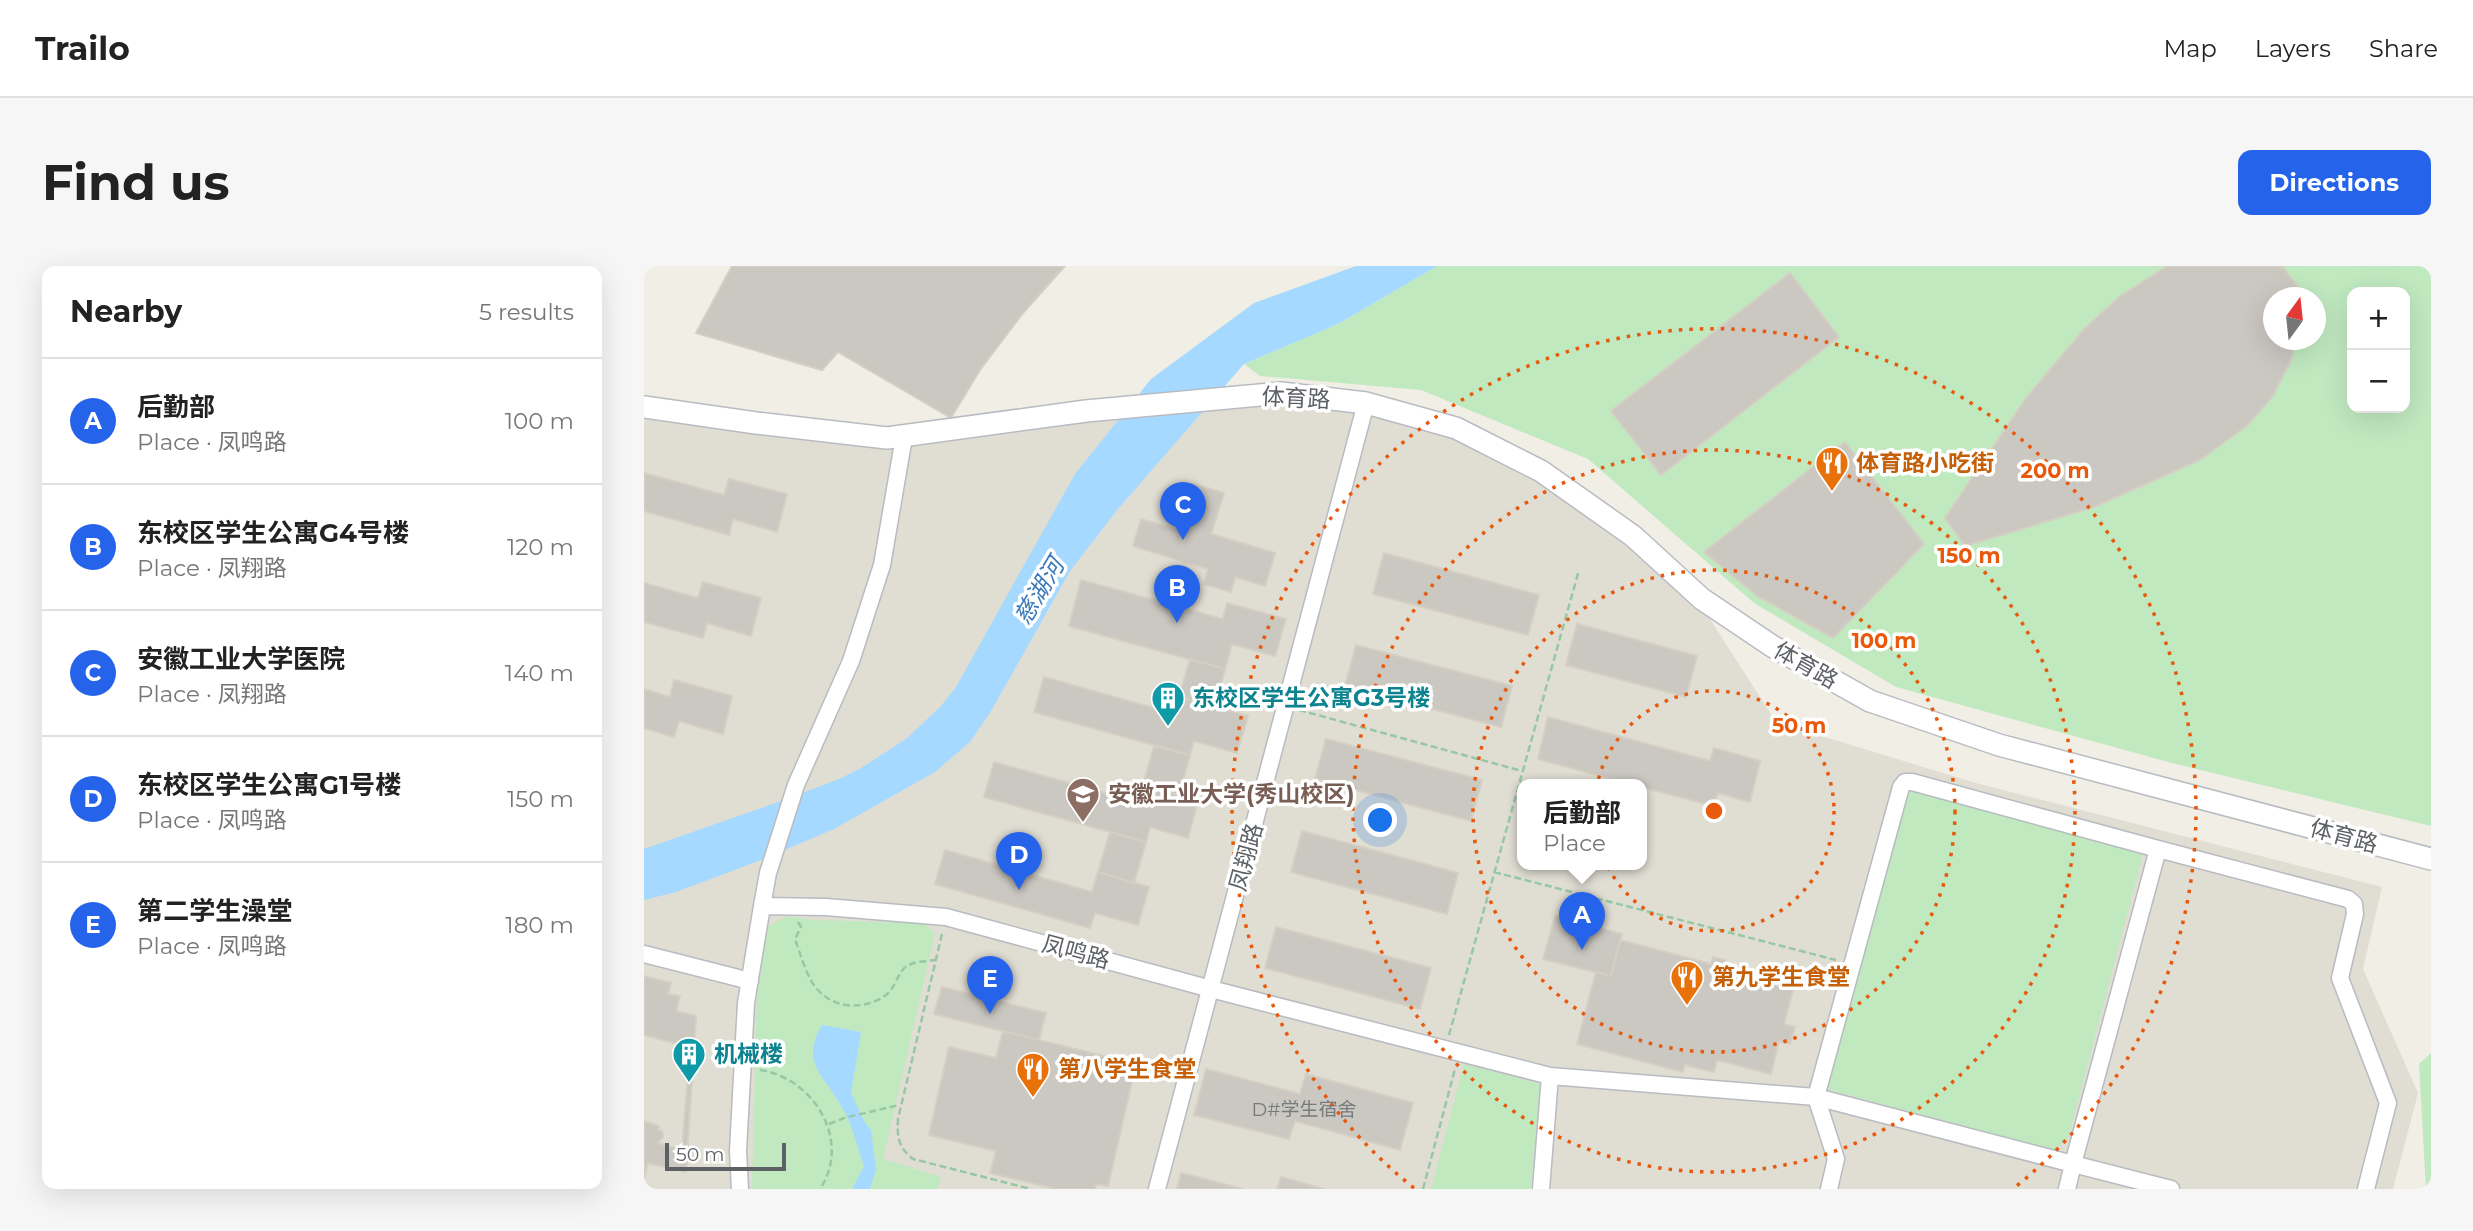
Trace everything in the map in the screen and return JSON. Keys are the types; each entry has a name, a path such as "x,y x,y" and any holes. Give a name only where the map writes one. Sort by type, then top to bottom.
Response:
{"street":[{"name":"体育路","path":"644,407 887,438 1086,411 1282,393 1366,403 1456,428 1541,471 1633,536 1702,599 1772,646 1870,702 1999,745 2431,859"},
{"name":"凤翔路","path":"1157,1189 1366,403"},
{"path":"740,1189 738,1151 746,1003 768,873 796,785 851,661 882,565 904,437"},
{"path":"1829,1189 1836,1159 1816,1097 1901,787 1905,782 1912,782 2348,900 2354,904 2355,914 2340,978 2388,1103 2366,1189"},
{"path":"2067,1189 2158,849"},
{"name":"凤鸣路","path":"762,906 946,917 1211,989 1550,1076 1816,1097 2171,1189"},
{"path":"644,954 750,981"},
{"path":"1541,1189 1550,1076"}],"path":[{"path":"1520,779 1578,570"},
{"path":"1286,706 1522,771"},
{"path":"1423,1189 1494,872 1517,789"},
{"path":"1494,872 1853,964"},
{"path":"791,906 801,927 795,939 816,989 844,1005 856,1007 883,997 891,991 900,972 908,965 936,960"},
{"path":"946,917 898,1119 901,1149 913,1159 1031,1189"},
{"path":"743,1067 767,1071 794,1085 815,1102 829,1124 832,1152 830,1165 820,1189"},
{"path":"829,1124 901,1104"}],"shaded area":[{"name":"安徽工业大学(秀山校区)","path":"1305,402 1402,417 1541,471 1690,588 1776,722 1972,782 2382,887 2363,969 2418,1093 2393,1189 644,1189 644,405 904,437"}],"green space":[{"path":"1437,266 2431,266 2431,826 2172,763 1896,687 1754,603 1588,459 1421,390 1260,376 1244,364 1340,323"},
{"path":"1912,788 2141,850 2143,854 2068,1139 2054,1150 1829,1090 1827,1083 1906,793"},
{"path":"787,916 813,920 924,923 935,933 883,1159 941,1177 937,1189 752,1189 757,985 767,927"},
{"path":"2431,1053 2431,1189 2426,1189 2419,1064"},
{"path":"1464,1064 1540,1084 1531,1189 1431,1189"}],"water":[{"name":"慈湖河","path":"1356,266 1437,266 1340,323 1244,364 1118,509 1070,571 991,711 970,742 935,772 834,829 676,892 644,900 644,849 839,779 906,739 941,706 956,687 1075,474 1151,379 1254,303"},
{"path":"822,1025 861,1032 851,1093 871,1130 876,1169 870,1189 852,1189 864,1166 848,1119 816,1067 813,1049"}],"building":[{"path":"732,266 1065,266 1023,313 980,370 951,418 838,352 822,370 696,333"},
{"path":"2167,266 2282,266 2298,287 2263,287 2263,350 2294,350 2273,396 2248,425 2200,460 2094,507 1965,546 1945,518 2026,398 2084,329 2119,297"},
{"path":"1790,273 1839,337 1661,475 1611,411"},
{"name":"体育路小吃街","path":"1845,442 1924,544 1833,638 1757,596 1704,552"},
{"path":"644,473 724,495 729,479 787,494 777,532 733,519 729,535 644,511"},
{"path":"1193,484 1224,493 1211,534 1275,553 1265,586 1235,577 1231,592 1204,584 1208,569 1133,546 1141,519 1179,530"},
{"path":"1384,553 1539,595 1528,635 1373,594"},
{"path":"1081,580 1223,619 1227,603 1286,619 1275,656 1232,644 1225,669 1069,626"},
{"path":"703,582 761,598 751,636 707,623 703,638 644,622 644,583 698,598"},
{"path":"1577,624 1697,656 1686,697 1566,665"},
{"path":"1356,645 1512,686 1501,727 1345,686"},
{"path":"1190,659 1225,669 1215,707 1179,697"},
{"name":"东校区学生公寓G3号楼","path":"1044,677 1175,714 1179,697 1248,716 1237,753 1194,741 1190,755 1034,712"},
{"path":"674,680 732,696 723,734 679,721 674,737 644,728 644,689 670,697"},
{"path":"1548,717 1710,761 1714,748 1760,761 1750,802 1718,793 1714,806 1647,788 1647,779 1612,779 1538,759"},
{"path":"1326,739 1482,780 1471,821 1315,779"},
{"path":"1154,746 1190,755 1179,795 1143,785"},
{"path":"994,762 1138,802 1143,785 1198,801 1188,838 1150,827 1146,842 984,797"},
{"path":"1302,831 1458,873 1447,914 1291,872"},
{"path":"1110,832 1146,842 1134,883 1098,872"},
{"path":"945,850 1092,892 1098,872 1149,887 1138,925 1095,913 1090,928 935,884"},
{"path":"1555,916 1622,934 1611,976 1543,959"},
{"path":"1276,927 1431,968 1420,1009 1265,968"},
{"name":"第九学生食堂","path":"1620,940 1711,964 1713,957 1725,960 1722,972 1793,990 1784,1024 1795,1027 1790,1044 1779,1041 1771,1074 1717,1060 1714,1072 1685,1065 1683,1072 1577,1044 1596,972 1611,976"},
{"name":"机械楼","path":"644,976 671,983 668,994 680,996 676,1011 696,1016 686,1172 648,1163 644,1178 644,1121 659,1126 658,1130 662,1131 663,1137 657,1143 682,1150 690,1047 644,1035"},
{"path":"942,987 1046,1013 1039,1040 934,1014"},
{"name":"第八学生食堂","path":"1003,1031 1136,1064 1108,1186 1096,1184 1095,1189 1056,1189 990,1173 996,1151 929,1135 949,1047 996,1058"},
{"path":"1206,1069 1300,1094 1306,1074 1413,1103 1400,1150 1295,1121 1289,1139 1194,1115"},
{"path":"1181,1173 1243,1189 1177,1189"},
{"path":"1281,1177 1324,1189 1277,1189"}],"place":[{"name":"体育路小吃街","path":"1832,493"},
{"name":"安徽工业大学医院","path":"1183,540"},
{"name":"东校区学生公寓G4号楼","path":"1177,623"},
{"name":"东校区学生公寓G3号楼","path":"1168,728"},
{"name":"安徽工业大学(秀山校区)","path":"1083,824"},
{"name":"东校区学生公寓G1号楼","path":"1019,890"},
{"name":"后勤部","path":"1582,950"},
{"name":"第九学生食堂","path":"1687,1007"},
{"name":"第二学生澡堂","path":"990,1014"},
{"name":"机械楼","path":"689,1084"},
{"name":"第八学生食堂","path":"1033,1099"}]}
